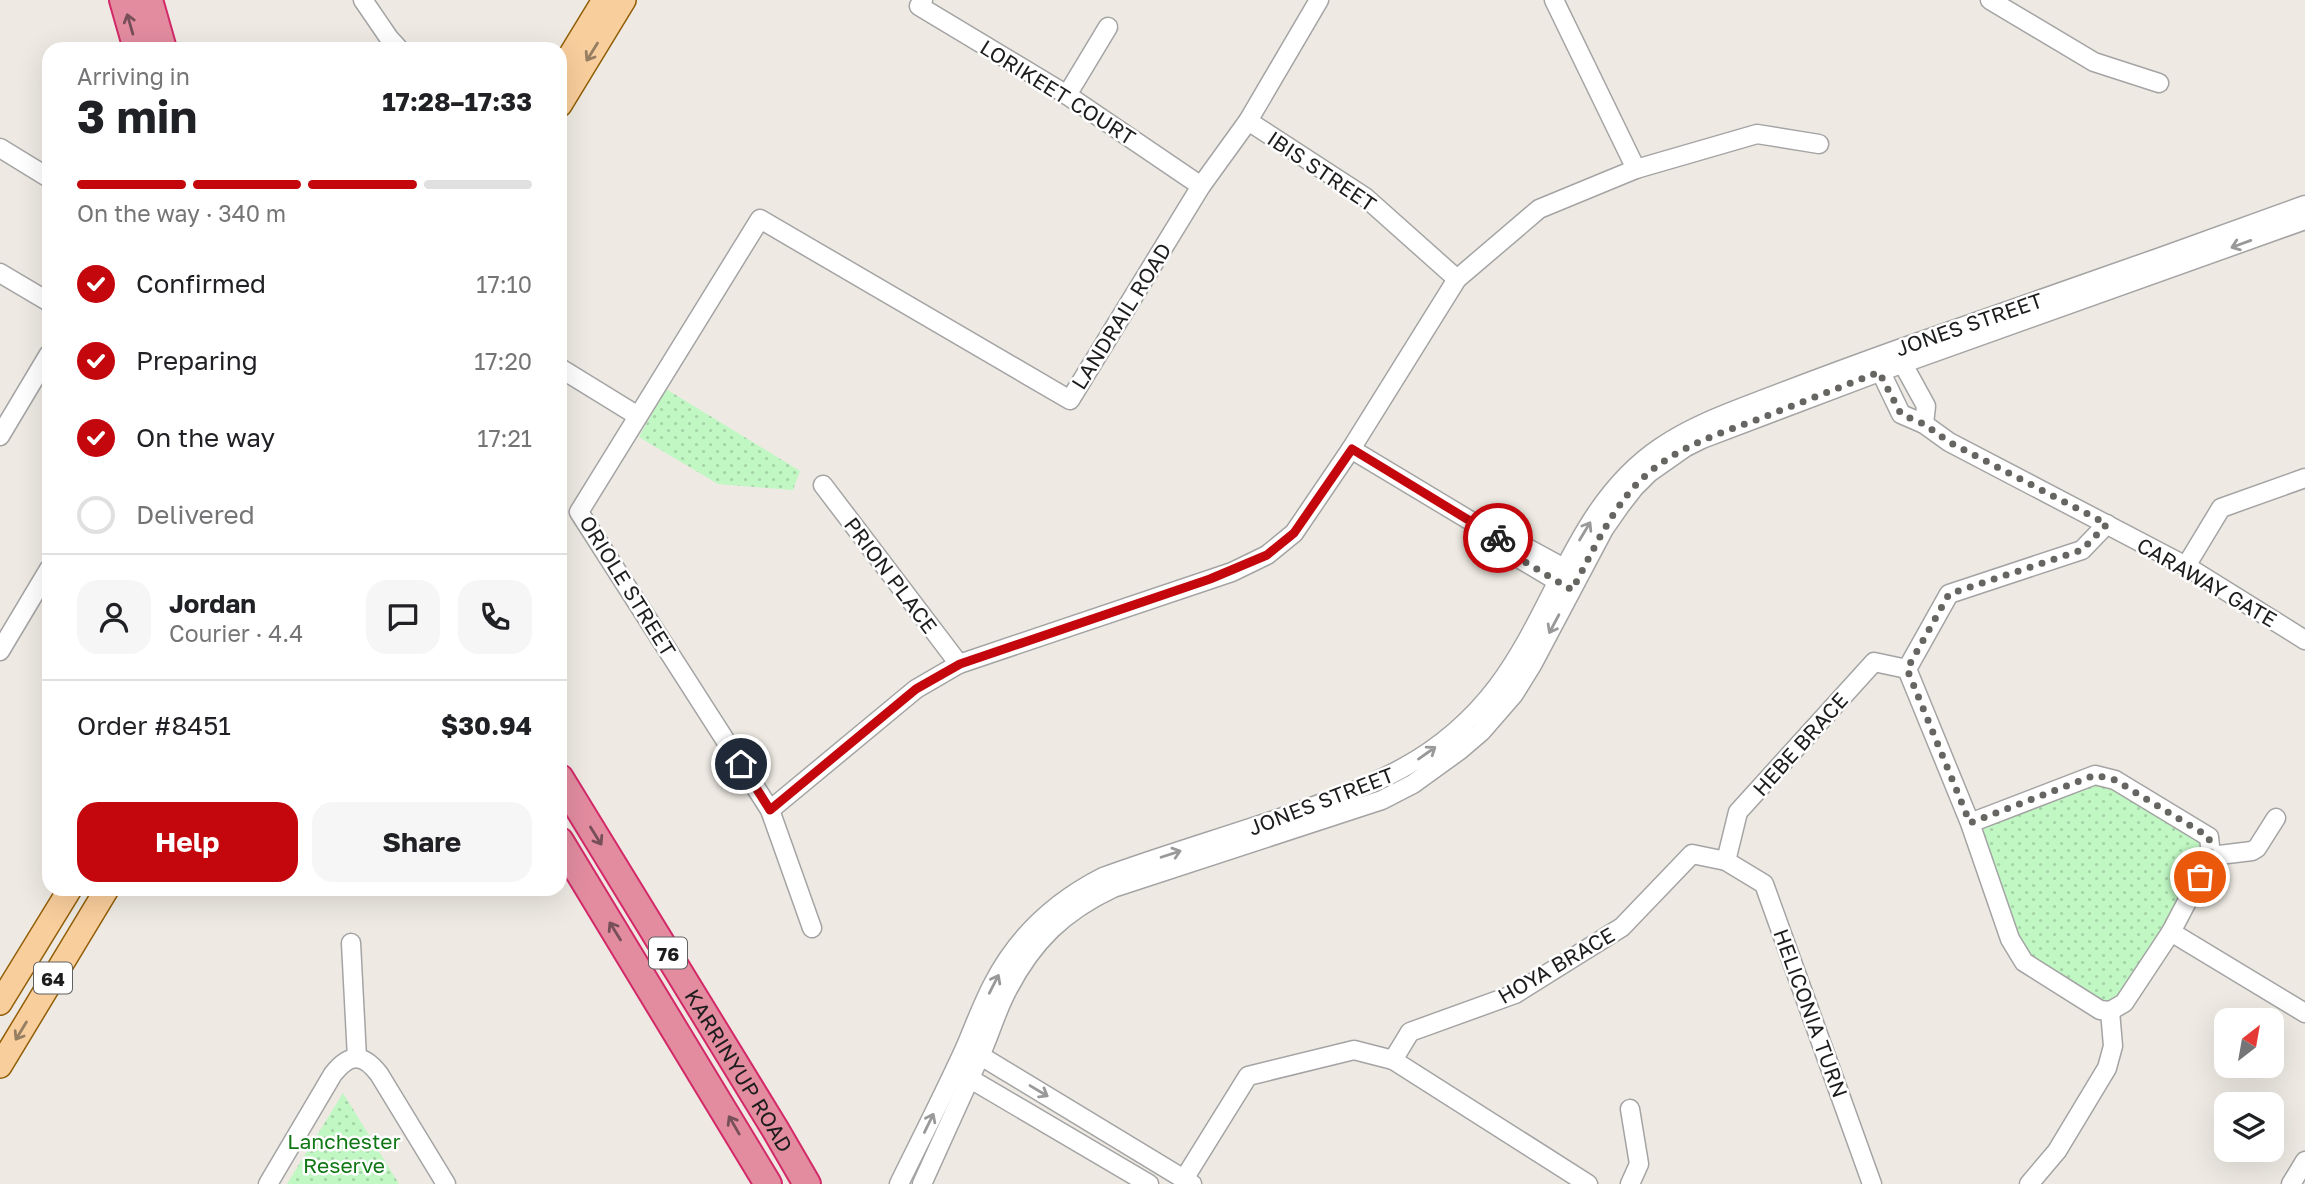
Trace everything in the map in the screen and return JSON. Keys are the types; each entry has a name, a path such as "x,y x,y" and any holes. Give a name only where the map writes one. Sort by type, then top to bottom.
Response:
{"highway":[{"path":"123,0 135,42"},
{"path":"149,0 161,42"},
{"name":"KARRINYUP ROAD","path":"567,789 807,1184"},
{"name":"KARRINYUP ROAD","path":"567,853 768,1184"},
{"path":"775,1129 811,1162 825,1184"}],"main road":[{"path":"567,61 604,0"},
{"path":"567,93 624,0"},
{"path":"65,896 89,919"},
{"name":"64","path":"0,1003 65,896"},
{"name":"64","path":"0,1066 103,896"}],"street":[{"path":"363,0 394,42"},
{"name":"LORIKEET COURT","path":"923,0 919,6 1067,95 1201,186"},
{"name":"LANDRAIL ROAD","path":"760,219 1070,400 1201,186 1248,121 1319,0"},
{"path":"1553,0 1636,169"},
{"path":"1990,0 2094,62 2159,83"},
{"path":"1067,95 1108,27"},
{"name":"IBIS STREET","path":"1248,121 1365,197 1457,279"},
{"path":"770,810 916,689 960,664 1232,572 1267,555 1294,533 1352,449 1457,279 1539,209 1636,169 1757,134 1819,144"},
{"path":"0,148 42,174"},
{"name":"JONES STREET","path":"1900,358 2305,205"},
{"name":"ORIOLE STREET","path":"760,219 579,512 770,810 812,928"},
{"name":"JONES STREET","path":"899,1184 973,1051 993,984 1024,937 1044,916 1079,889 1129,868 1362,789 1410,765 1434,749 1494,691 1534,626 1568,579 1602,504 1629,473 1658,449 1684,432 1714,418 1900,358 2305,220"},
{"path":"0,273 42,298"},
{"path":"1900,358 1926,406 1924,424"},
{"path":"0,436 8,405 42,363"},
{"name":"CARAWAY GATE","path":"1877,365 1901,414 1924,424 1949,442 2186,566 2305,640"},
{"path":"567,372 638,416"},
{"path":"1352,449 1508,544 1520,559 1568,579"},
{"path":"2186,566 2221,508 2305,478"},
{"name":"PRION PLACE","path":"823,485 960,664"},
{"path":"1970,823 2095,775 2115,780 2209,837 2211,856 2171,932 2124,1003 2110,1010 2100,1010 2024,962 2010,939 1970,823 1907,669 1949,594 2082,550 2107,524"},
{"path":"0,651 42,581"},
{"name":"HEBE BRACE","path":"1726,861 1738,812 1874,662 1907,669"},
{"path":"2211,856 2252,851 2257,848 2276,818"},
{"name":"HOYA BRACE","path":"1393,1060 1410,1032 1514,994 1622,928 1692,854 1726,861"},
{"name":"HELICONIA TURN","path":"1726,861 1765,884 1872,1184"},
{"path":"2171,932 2305,1013"},
{"path":"351,943 357,1058"},
{"path":"2029,1184 2057,1151 2108,1068 2113,1046 2110,1010"},
{"path":"973,1051 1188,1182 1248,1076 1354,1050 1393,1060 1588,1184"},
{"path":"268,1184 333,1074 343,1061 357,1058 370,1063 379,1074 446,1184"},
{"path":"962,1074 1149,1184"},
{"name":"JONES STREET","path":"922,1184 962,1074"},
{"path":"1630,1109 1639,1164 1630,1184"},
{"path":"2291,1184 2305,1161"}],"green space":[{"path":"666,389 800,471 793,490 718,484 639,437"},
{"path":"2095,775 2209,837 2211,856 2110,1011 2024,962 1970,823"},
{"name":"Lanchester Reserve","path":"343,1093 399,1184 287,1184"}],"way so far":[{"path":"1498,538 1508,544 1520,559 1572,590 1620,506 1649,473 1668,459 1702,439 1879,372 1901,414 2107,524 2082,550 1949,594 1907,669 1970,823 2095,775 2115,780 2209,837 2211,856 2200,877"}],"route":[{"path":"741,764 770,810 916,689 960,664 1232,572 1267,555 1294,533 1352,449 1498,538"}]}
